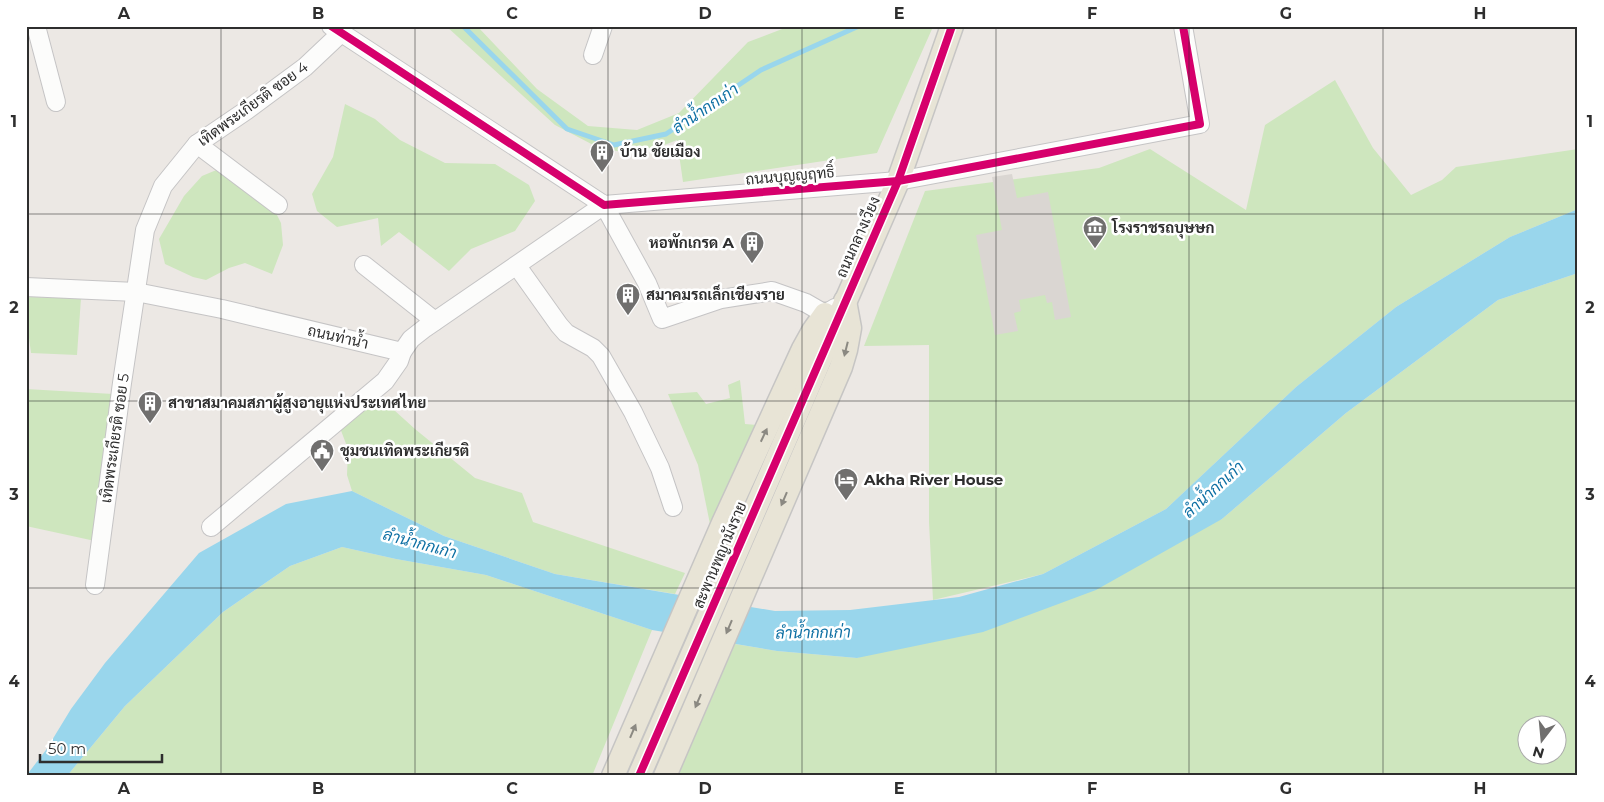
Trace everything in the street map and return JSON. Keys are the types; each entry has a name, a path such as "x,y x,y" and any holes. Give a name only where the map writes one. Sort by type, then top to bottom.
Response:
{"main road":[{"name":"ถนนกลางเวียง","path":"826,346 898,181 952,30"},
{"path":"665,776 841,367 850,328 845,302"},
{"path":"613,776 695,588 804,350 813,331 825,314"},
{"name":"สะพานพญามังราย","path":"639,776 826,346"}],"street":[{"path":"36,26 56,102"},
{"path":"593,55 603,26"},
{"name":"ถนนบุญญฤทธิ์","path":"604,205 898,181 1200,124 1183,26"},
{"path":"336,30 604,205 647,283 662,319 721,299 772,291 806,303 825,314 845,302"},
{"name":"เทิดพระเกียรติ ซอย 4","path":"136,292 145,230 163,186 197,144 305,67 336,30"},
{"path":"197,144 278,205"},
{"path":"212,527 385,380 399,361 402,352 425,328 604,205"},
{"path":"364,265 435,321"},
{"path":"517,266 558,325 566,333 593,348 602,356 633,412 660,468 673,507"},
{"name":"ถนนท่าน้ำ","path":"26,287 136,292 222,309 402,352"},
{"name":"เทิดพระเกียรติ ซอย 5","path":"95,585 120,393 136,292"}],"green space":[{"path":"446,26 477,26 537,89 588,126 637,130 679,113 748,42 790,26 969,26 932,29 877,153 683,182 677,140 662,146 623,152 599,148 555,125"},
{"path":"1335,80 1373,148 1411,195 1442,180 1456,167 1578,149 1578,209 1510,237 1396,307 1296,387 1166,509 1043,574 933,600 929,522 929,345 864,346 925,191 1099,168 1150,149 1246,210 1265,125"},
{"path":"345,104 375,119 400,140 445,163 495,164 529,185 535,201 515,231 471,249 449,271 399,232 381,246 378,218 337,227 317,211 312,194 333,157"},
{"path":"226,166 266,193 281,223 283,245 272,274 245,263 229,268 206,280 193,277 165,264 159,239 184,196 202,176"},
{"path":"1578,273 1578,776 676,776 735,644 777,651 857,658 1222,519 1346,413 1498,300"},
{"path":"26,297 81,298 77,355 31,353 26,315"},
{"path":"740,380 745,424 757,425 717,519 710,524 698,465 668,394 697,392 706,404 730,398 728,385"},
{"path":"26,389 113,394 95,541 26,526"},
{"path":"373,391 415,429 475,478 522,493 533,522 685,573 675,594 555,574 444,536 352,491 347,475 348,449 337,420"},
{"path":"342,547 486,575 652,630 592,776 67,776 125,706 223,612 290,566"}],"shaded area":[{"path":"1012,174 1017,198 1048,192 1071,317 1055,320 1052,302 1047,303 1045,295 1019,300 1021,311 1014,313 1018,331 995,335 976,235 1002,230 992,177"}],"water":[{"path":"1578,209 1578,273 1498,300 1346,413 1222,519 1096,590 983,632 857,658 777,651 652,630 486,575 342,547 290,566 223,612 125,706 67,776 26,776 46,750 71,709 105,663 199,553 286,504 352,491 444,536 555,574 775,611 850,610 959,597 1043,574 1166,509 1296,387 1396,307 1510,237"}],"waterway":[{"name":"ลำน้ำกกเก่า","path":"463,26 567,129 614,145 666,134 761,70 859,26"}],"cycle path":[{"path":"331,26 604,205 898,181 1200,124 1183,26"},
{"path":"639,776 898,181 952,26"}],"place":[{"name":"บ้าน ชัยเมือง","path":"602,173"},
{"name":"โรงราชรถบุษษก","path":"1095,249"},
{"name":"หอพักเกรด A","path":"752,264"},
{"name":"สมาคมรถเล็กเชียงราย","path":"628,316"},
{"name":"สาขาสมาคมสภาผู้สูงอายุแห่งประเทศไทย","path":"150,424"},
{"name":"ชุมชนเทิดพระเกียรติ","path":"322,472"},
{"name":"Akha River House","path":"846,501"}]}
